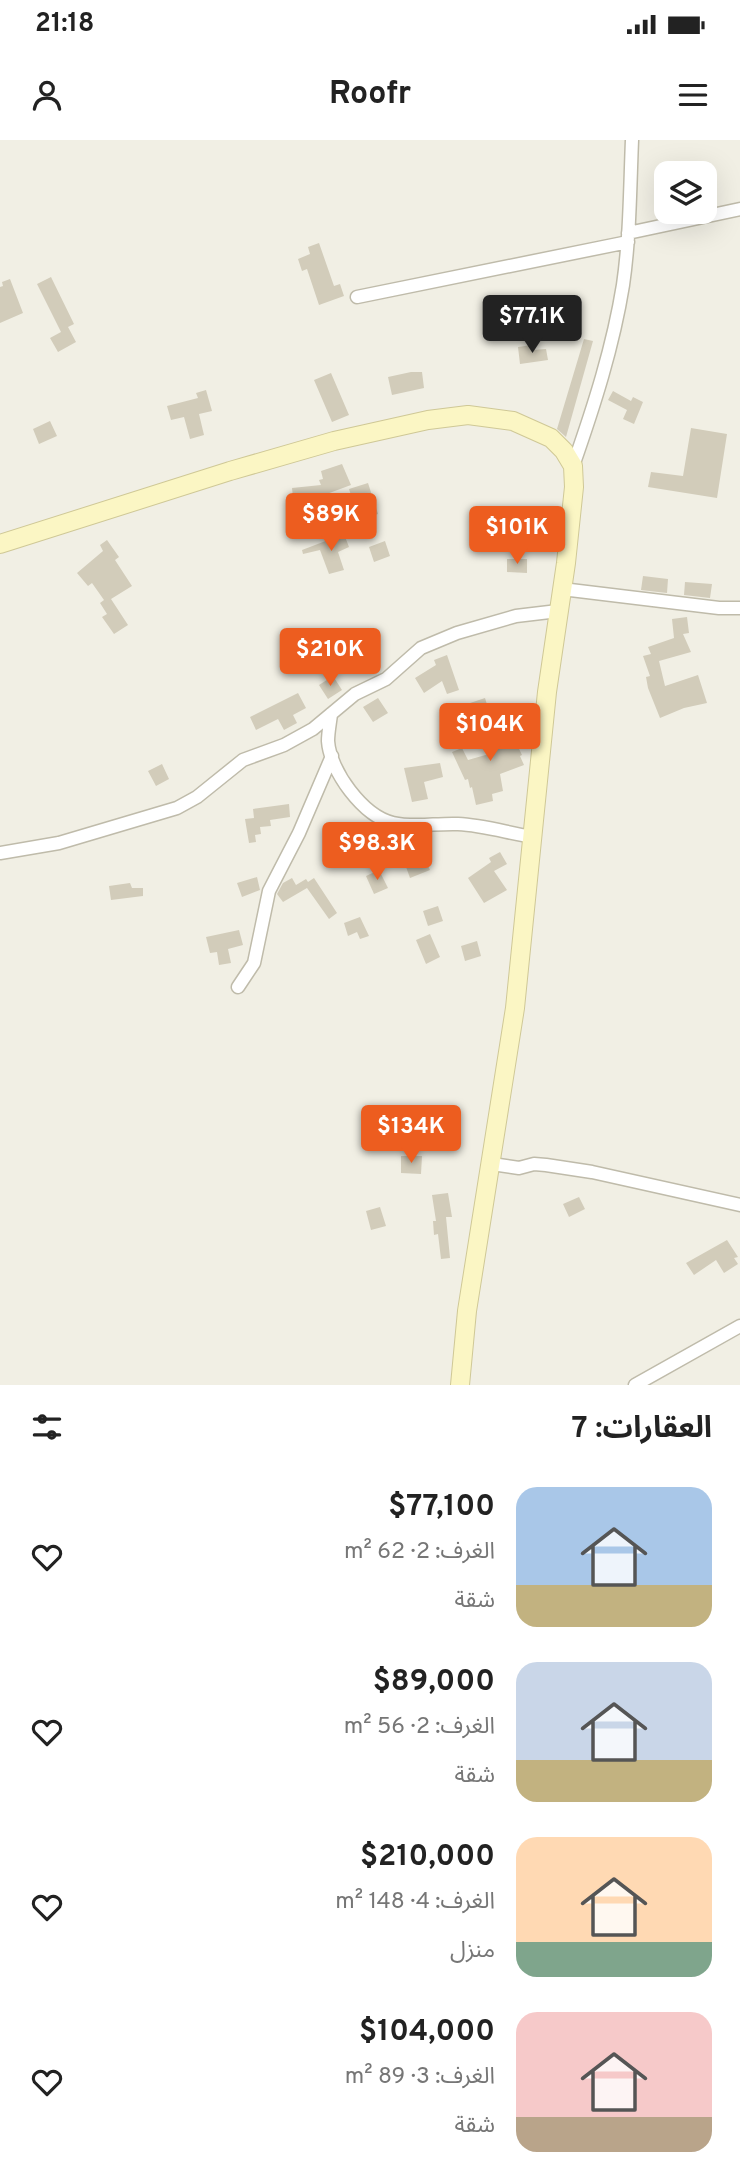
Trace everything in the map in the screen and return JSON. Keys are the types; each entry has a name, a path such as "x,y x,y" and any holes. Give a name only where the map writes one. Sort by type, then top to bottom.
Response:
{"street":[{"path":"460,1385 467,1311 516,1008 558,611 574,487 573,466 601,387 622,285 628,238 632,140"},
{"path":"357,297 628,238 740,209"},
{"path":"0,544 334,441 428,420 468,415 513,421 551,438 564,450 573,466"},
{"path":"562,589 719,608 740,608"},
{"path":"0,853 59,843 177,808 197,797 243,760 284,746 313,729 355,694 386,679 421,648 457,633 516,616 558,611"},
{"path":"331,714 328,742 342,779 354,796 385,820 418,825 459,824 533,837"},
{"path":"238,987 254,963 270,891 299,833 332,756"},
{"path":"492,1164 519,1168 534,1164 568,1168 740,1205"},
{"path":"635,1385 740,1326"}],"building":[{"path":"319,243 334,286 340,284 344,296 319,305 307,269 302,271 298,259 310,254 308,247"},
{"path":"51,277 74,324 68,327 76,342 58,352 50,338 61,332 37,284"},
{"path":"10,279 23,313 0,323 0,287 3,286 2,282"},
{"path":"584,339 593,341 566,437 557,429"},
{"path":"532,345 533,350 546,349 548,360 520,364 518,347"},
{"path":"422,372 424,388 392,395 388,377"},
{"path":"331,373 349,415 332,422 314,380"},
{"path":"206,390 212,411 199,414 204,435 190,439 184,417 171,420 167,406 198,398 196,393"},
{"path":"613,391 631,401 633,397 643,402 634,424 623,419 627,410 608,400"},
{"path":"50,421 57,436 39,444 33,429"},
{"path":"691,428 727,434 717,498 648,487 651,472 683,476"},
{"path":"342,464 351,485 324,495 293,497 292,488 321,485 321,471"},
{"path":"368,483 378,514 359,520 349,489"},
{"path":"510,518 530,523 526,544 506,540"},
{"path":"344,534 349,547 338,552 344,570 329,574 320,550 303,554 302,550"},
{"path":"107,540 119,557 115,560 132,586 111,599 128,625 114,634 102,617 107,614 100,603 104,600 92,583 88,586 77,573 103,551 100,545"},
{"path":"385,541 390,556 374,562 369,547"},
{"path":"507,559 527,559 527,573 507,572"},
{"path":"643,576 668,579 667,593 641,590"},
{"path":"685,582 712,584 710,598 684,595"},
{"path":"687,617 689,633 683,634 691,652 659,661 665,686 698,675 707,703 684,708 660,718 648,688 646,677 650,676 643,656 651,654 648,647 674,638 672,619"},
{"path":"447,655 459,690 447,694 442,681 424,693 415,678 436,665 434,660"},
{"path":"333,676 342,690 328,699 319,685"},
{"path":"298,693 306,708 293,715 297,723 284,730 278,719 256,730 250,717"},
{"path":"378,698 388,713 373,722 363,707"},
{"path":"485,698 489,711 460,721 455,708"},
{"path":"506,722 524,765 500,774 503,791 492,794 493,801 476,805 472,787 470,788 468,779 465,780 452,752 462,748 468,760 489,754 480,735"},
{"path":"440,763 443,777 424,782 428,799 412,802 404,768"},
{"path":"162,764 169,779 156,786 148,771"},
{"path":"289,804 290,817 270,820 271,826 260,827 261,834 255,835 256,842 249,843 245,819 254,818 253,809"},
{"path":"415,836 430,870 410,878 405,864 412,862 403,842"},
{"path":"352,845 356,854 351,856 353,860 339,866 334,852"},
{"path":"500,852 507,864 494,871 507,890 484,903 468,878 491,862 489,858"},
{"path":"379,870 388,888 374,894 366,876"},
{"path":"257,877 260,890 242,897 237,883"},
{"path":"292,878 296,885 314,878 337,913 329,919 307,888 283,902 277,894 283,883"},
{"path":"130,883 132,888 143,888 143,896 111,900 109,886"},
{"path":"438,906 443,921 428,926 423,911"},
{"path":"360,917 369,936 360,939 357,932 348,936 344,923"},
{"path":"239,930 243,945 228,949 231,963 219,965 217,952 210,953 206,937"},
{"path":"430,934 440,957 426,964 416,940"},
{"path":"477,941 481,956 465,961 461,946"},
{"path":"401,1156 422,1156 421,1174 401,1173"},
{"path":"448,1193 452,1217 446,1217 450,1258 441,1259 438,1234 434,1235 433,1221 436,1221 432,1195"},
{"path":"579,1197 585,1209 569,1217 563,1204"},
{"path":"380,1207 386,1226 371,1230 366,1211"},
{"path":"727,1240 738,1257 734,1258 738,1264 724,1273 716,1260 694,1275 686,1263"}]}
